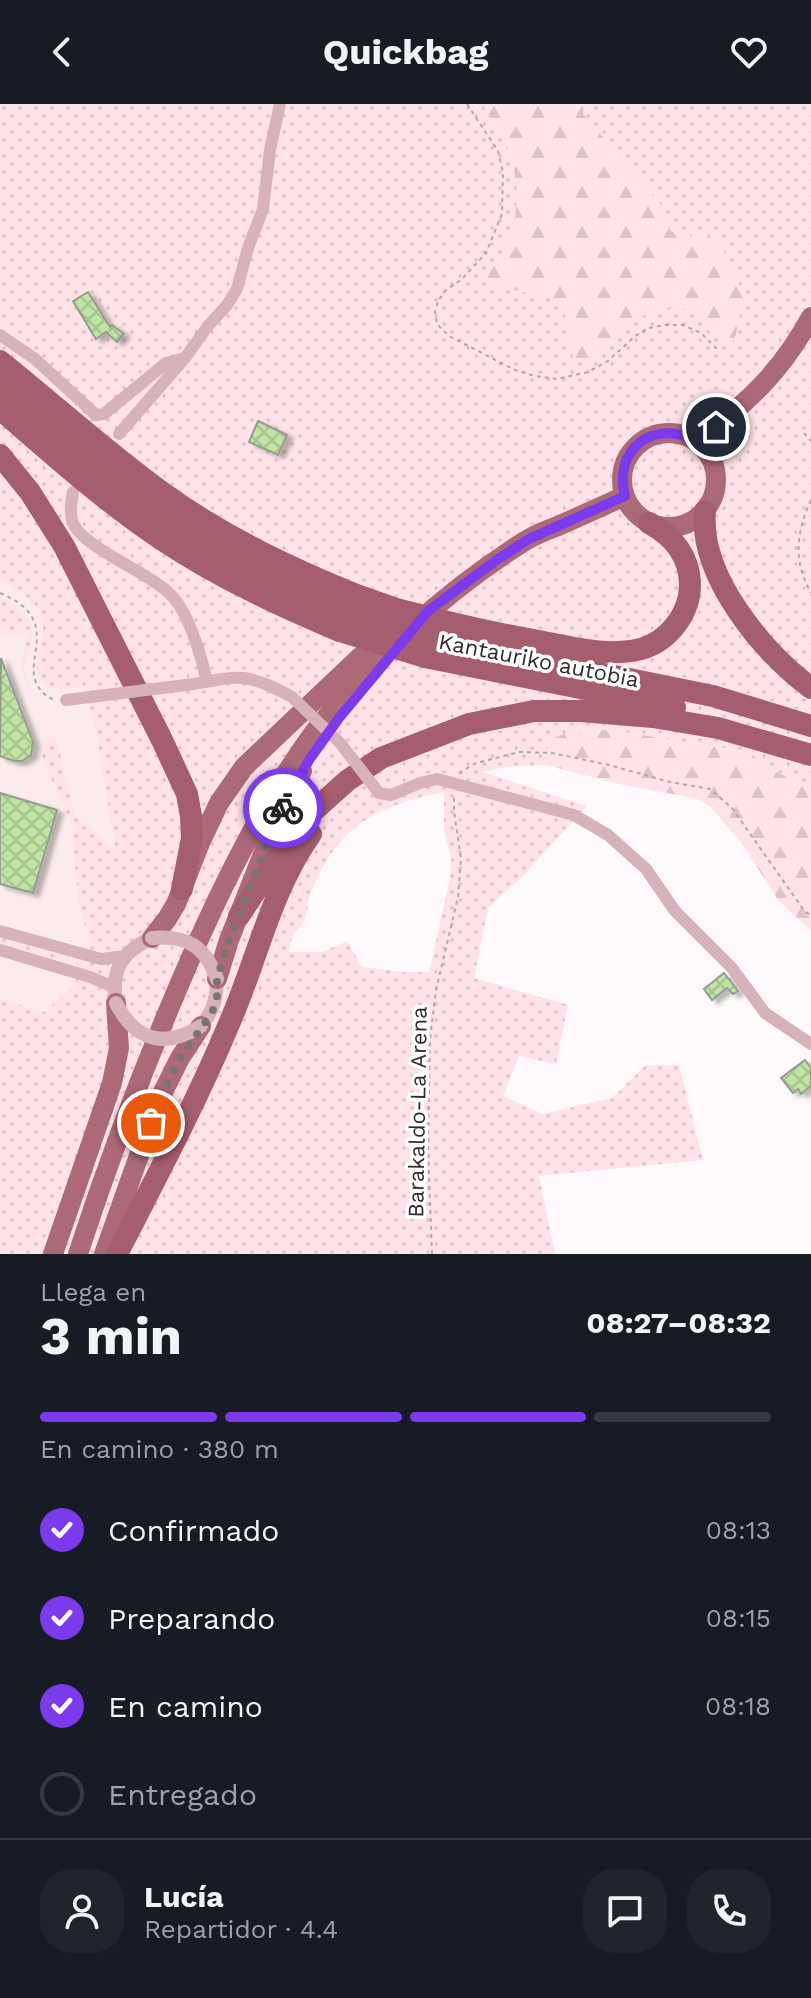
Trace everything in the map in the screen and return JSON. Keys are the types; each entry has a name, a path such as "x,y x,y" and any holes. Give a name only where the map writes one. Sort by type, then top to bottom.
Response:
{"highway":[{"path":"696,441 757,392 778,368 811,317"},
{"path":"0,361 164,494 268,556 350,614"},
{"name":"Kantauriko autobia","path":"0,383 94,464 175,525 253,571 350,614"},
{"name":"Kantauriko autobia","path":"0,409 81,479 160,539 245,589 686,690 811,726"},
{"path":"152,938 167,919 182,889 219,803 244,767 359,658 388,635 433,632 532,640 609,652 642,649 675,627 688,601 687,563 678,546 663,531 649,523 634,512 625,496 623,469 631,452 644,440 661,433 679,434 696,441 709,454 716,470 714,496 705,511 691,522 663,527 649,523"},
{"path":"0,455 30,492 64,546 187,794 192,838 182,889"},
{"path":"217,979 229,940 275,824 309,760 339,718 433,632 498,559 529,539 625,496"},
{"path":"705,511 706,546 727,595 780,661 811,688"},
{"path":"78,1254 110,1159 176,992 239,852 317,728 377,661 433,632"},
{"name":"Kantauriko autobia","path":"433,632 811,747"},
{"path":"239,916 310,814 348,780 381,758 469,724 534,711 653,717 718,728 811,755"},
{"path":"117,1254 230,1023 269,913 288,870 340,798 383,764 424,740"},
{"path":"53,1254 112,1083 119,1048 115,995"},
{"path":"104,1254 158,1102 180,1058 201,1026"}],"street":[{"path":"119,434 185,358 237,289 263,209 270,150 280,104"},
{"path":"0,335 35,359 96,415 104,414 166,363 185,358"},
{"path":"73,492 70,506 73,525 87,540 159,584 180,605 203,661 207,682"},
{"path":"66,700 243,678 267,684 292,697 340,743 379,793 391,795 437,779 574,815 608,835 646,869 675,911 732,968 765,1013 811,1044"},
{"path":"0,931 101,959 125,956"},
{"path":"152,938 186,940 211,963 217,979 217,997 212,1013 201,1026 186,1036 170,1040 152,1038 137,1031 124,1019 115,995 117,971 125,956 137,945 152,938"},
{"path":"0,950 90,977 115,995"}],"path":[{"path":"467,104 498,151 503,172 502,214 486,253 438,301 435,312 437,324 443,330 515,370 557,379 588,372 608,361 635,336 649,328 664,325 683,325 701,333 717,349"},
{"path":"804,433 811,441"},
{"path":"811,500 798,538 800,566 811,593"},
{"path":"0,593 20,602 30,616 35,635 29,662"},
{"path":"30,677 40,692 57,701 66,700"},
{"path":"454,784 462,771 476,763 519,752 552,753 710,789 732,808 811,916"},
{"name":"Barakaldo-La Arena","path":"432,1254 428,1145 430,1039 436,990 458,897 461,859 454,811 454,784"}],"shaded area":[{"path":"0,471 182,826 0,1254"}],"green space":[{"path":"0,104 811,104 811,793 766,767 753,755 694,744 548,741 546,765 505,767 483,772 587,806 522,877 488,908 474,978 568,1005 556,1064 519,1056 503,1096 542,1114 612,1098 646,1065 679,1065 703,1160 539,1176 555,1254 0,1254 0,999 45,1012 75,983 81,968 77,966 78,961 84,962 91,944 79,907 71,822 37,748 55,735 76,817 116,851 95,725 83,685 53,689 42,682 37,666 43,632 39,611 27,597 0,579","holes":["444,792 444,829 451,858 450,879 429,972 362,967 347,941 323,952 289,952 293,936 305,919 310,895 321,871 333,851 361,823 397,805"]},
{"path":"482,104 584,104 583,114 661,205 670,230 687,242 697,228 721,245 744,295 736,335 731,344 705,319 685,309 666,308 646,314 575,365 563,301 502,287 484,278 504,252 515,221 517,193 513,158"},
{"path":"0,598 21,610 29,622 32,638 25,673 31,688 42,700 27,685 22,671 28,635 0,633"},
{"path":"611,730 753,755 766,767 811,793 811,931 778,900 745,848 710,806 695,798 623,785 546,765 548,741 570,731"},
{"path":"0,937 70,958 69,964 0,943"}],"building":[{"path":"88,292 110,327 112,325 124,334 117,342 106,332 96,339 73,301"},
{"path":"258,421 287,435 278,455 249,442"},
{"path":"1,658 33,742 31,755 22,761 0,756"},
{"path":"0,793 57,810 33,893 0,884"},
{"path":"724,973 738,991 733,994 727,988 712,1000 704,989"},
{"path":"805,1060 811,1068 811,1086 801,1094 798,1089 793,1093 781,1078"}],"way so far":[{"path":"151,1123 180,1058 212,1013 217,997 217,979 229,940 283,808"}],"route":[{"path":"283,808 309,760 339,718 428,611 529,539 625,496 622,478 626,460 644,440 670,432 696,441 716,427"}]}
